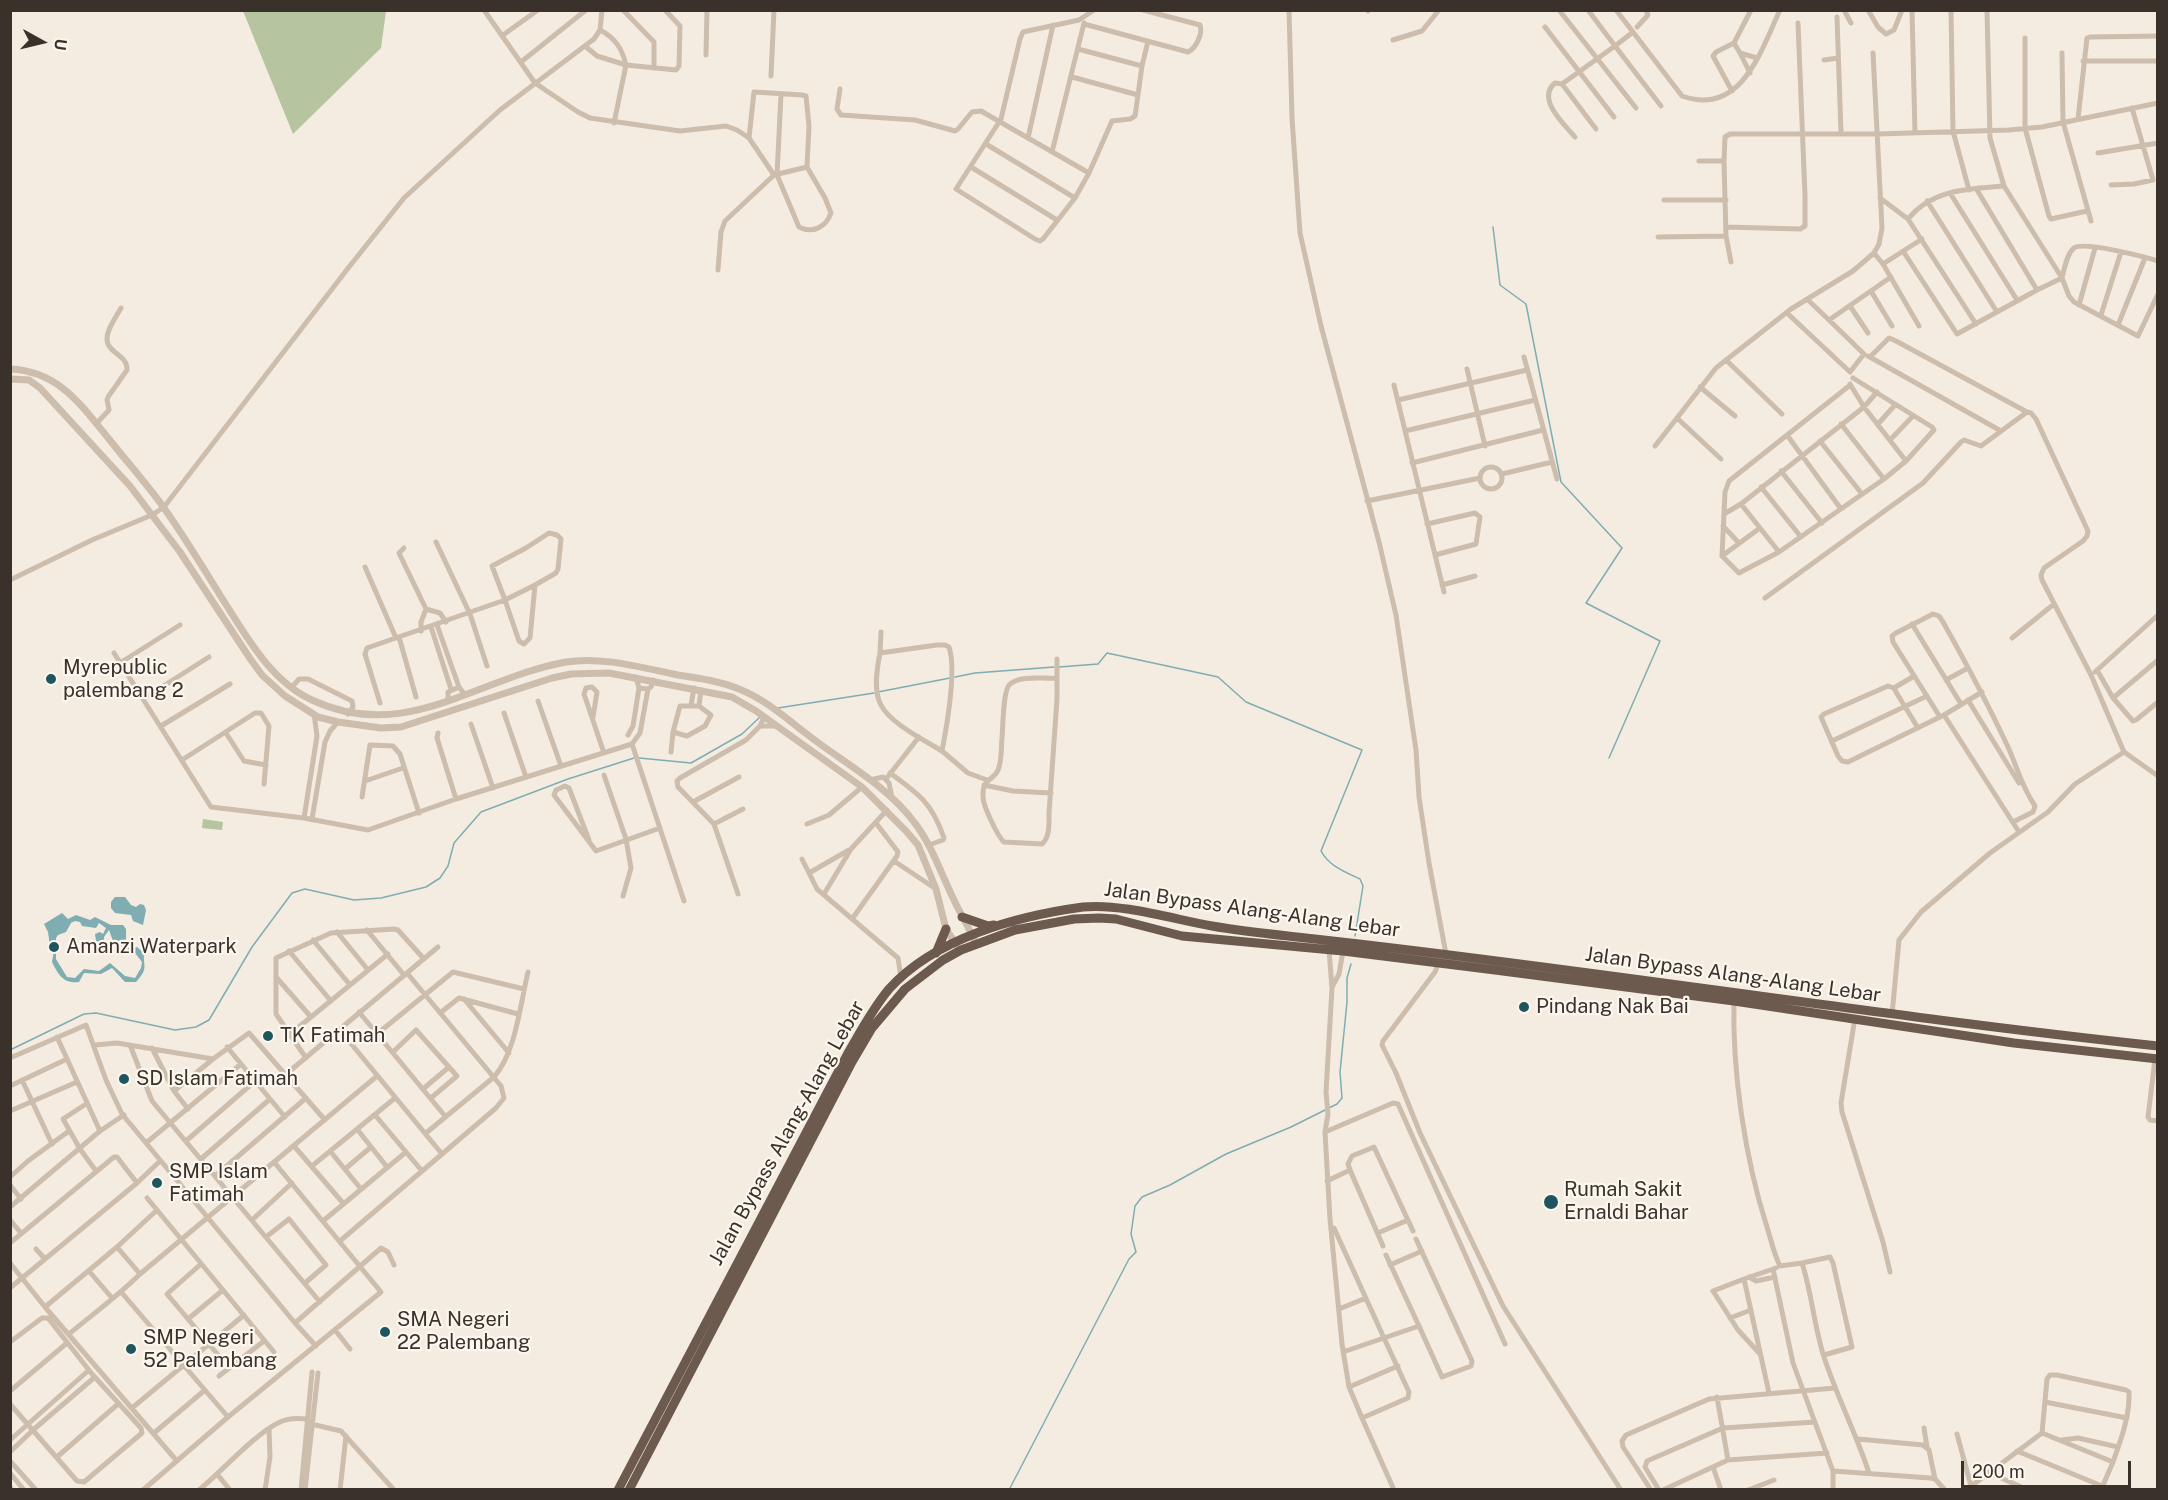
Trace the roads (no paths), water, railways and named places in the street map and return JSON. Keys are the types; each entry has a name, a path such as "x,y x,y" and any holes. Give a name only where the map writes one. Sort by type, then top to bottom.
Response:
{"highway":[{"name":"Jalan Bypass Alang-Alang Lebar","path":"629,1490 872,1028 905,988 943,960 1003,924 1066,910 1112,907 1438,964 2157,1046"},
{"path":"961,915 988,926 1003,924"},
{"name":"Jalan Bypass Alang-Alang Lebar","path":"618,1490 848,1053 880,1000 900,978 923,960 956,942 1074,919 1116,919 1182,936 1329,950 1446,954 1735,997 2014,1043 2156,1059"},
{"path":"936,953 946,925"}],"street":[{"path":"503,35 538,10"},
{"path":"520,62 586,10"},
{"path":"10,580 92,540 152,515 164,507 404,198 500,110 597,36 600,30 602,10"},
{"path":"623,10 654,42 654,68"},
{"path":"585,46 597,56 626,65 676,70 680,66 680,26 665,10"},
{"path":"706,56 707,10"},
{"path":"771,76 774,10"},
{"path":"1052,152 1084,21 1094,10"},
{"path":"1143,10 1198,24 1201,29 1197,42 1190,52 1084,21 1027,30 1022,34 1000,121 957,189 1035,239 1040,241 1043,239 1075,198 1113,120 1134,117 1148,41"},
{"path":"1289,10 1292,118 1300,233 1321,326 1379,542 1400,638 1423,819 1446,954"},
{"path":"1393,40 1422,31 1439,10"},
{"path":"1559,10 1636,108"},
{"path":"1588,10 1661,106"},
{"path":"1616,10 1683,96 1709,98 1731,91 1750,73 1780,10"},
{"path":"1637,27 1647,16 1646,10"},
{"path":"1731,91 1713,56 1716,52 1734,43 1751,10"},
{"path":"1844,10 1851,23"},
{"path":"1868,10 1883,33 1889,34 1894,30 1902,10"},
{"path":"1872,18 1876,10"},
{"path":"1912,10 1915,133"},
{"path":"1951,10 1953,131 1969,190"},
{"path":"1987,10 1990,138 2004,186 2062,278 2069,296 2079,305 2118,324 2136,336 2140,335 2157,294"},
{"path":"488,12 535,83 584,116 614,123 680,130 726,126 737,130 749,138 776,175 799,227 814,230 826,224 831,213 807,167 808,98 802,95 754,93 749,138"},
{"path":"1837,18 1841,133"},
{"path":"1726,227 1800,229 1805,226 1798,23"},
{"path":"1028,138 1053,25"},
{"path":"1545,27 1614,117"},
{"path":"600,30 616,40 626,65 614,123"},
{"path":"1562,84 1633,32"},
{"path":"2078,119 2086,41 2089,37 2157,36"},
{"path":"2025,38 2025,129 2049,216 2051,219 2057,219 2087,211"},
{"path":"1734,43 1750,73"},
{"path":"1078,49 1142,66"},
{"path":"1740,52 1757,58"},
{"path":"2062,52 2063,122 2091,221"},
{"path":"1655,446 1700,387 1726,360 1787,313 1853,271 1874,253 1880,244 1882,232 1873,53"},
{"path":"1824,60 1838,58"},
{"path":"2084,61 2157,61"},
{"path":"1072,77 1138,94"},
{"path":"1575,137 1550,106 1551,87 1555,83 1562,84 1596,129"},
{"path":"840,90 837,109 841,115 915,120 955,131 972,112 977,110 984,112 1089,173"},
{"path":"776,175 781,94"},
{"path":"1731,262 1726,236 1724,161 1724,141 1728,135 1878,134 2025,129 2157,103"},
{"path":"2111,185 2152,182 2152,175 2132,108"},
{"path":"2098,153 2157,143"},
{"path":"986,144 1075,198"},
{"path":"1699,161 1724,161"},
{"path":"718,270 721,232 725,221 776,175 807,167"},
{"path":"971,167 1058,220"},
{"path":"1908,219 1927,201 1950,193 2004,186"},
{"path":"1977,189 2037,290"},
{"path":"1950,193 2017,300"},
{"path":"1880,198 1908,219 1976,324"},
{"path":"1664,200 1726,200"},
{"path":"1927,201 1997,312"},
{"path":"1658,237 1726,236"},
{"path":"1883,264 1922,239"},
{"path":"1903,251 1956,334 2062,278 2074,248 2121,252 2157,261"},
{"path":"2079,305 2095,248"},
{"path":"2101,315 2121,252"},
{"path":"1874,253 1883,264 1919,326"},
{"path":"2118,324 2145,258"},
{"path":"1829,320 1891,277"},
{"path":"1871,291 1892,326"},
{"path":"1808,300 1867,355 2001,431"},
{"path":"1850,306 1868,333"},
{"path":"96,424 109,410 106,400 127,369 125,361 106,341 121,308"},
{"path":"1722,556 1741,573 1779,552 1884,479 1906,461 1934,430 1852,375 1787,313"},
{"path":"1722,556 1725,492 1729,480 1849,386 1852,375 1867,355 1889,338 1896,341 2033,414 2088,531 2083,541 2044,568 2041,575 2042,580 2091,675 2124,752 2157,776"},
{"path":"1524,357 1557,479"},
{"path":"1726,360 1782,414"},
{"path":"10,369 24,370 49,378 76,400 164,507 243,632 291,688 319,703 348,714 386,716 419,710 551,666 577,661 595,661 728,685 752,694 772,707 892,798 913,820 928,845 974,940"},
{"path":"1467,369 1485,446"},
{"path":"1398,400 1527,370"},
{"path":"10,379 29,380 40,388 130,486 180,552 262,675 285,696 314,714 338,722 381,728 401,727 552,678 596,672 653,680 732,697 816,753 862,787 887,810 918,845 936,889 946,925 959,951"},
{"path":"1394,385 1444,592"},
{"path":"1849,386 1906,461"},
{"path":"1700,387 1735,417"},
{"path":"1724,514 1741,504 1864,407 1877,392"},
{"path":"1405,431 1535,400"},
{"path":"1878,424 1895,405"},
{"path":"1765,598 1923,483 1961,442 1964,440 1981,446 2027,412"},
{"path":"1890,440 1913,416"},
{"path":"1677,418 1721,459"},
{"path":"1841,424 1884,479"},
{"path":"1413,463 1543,430"},
{"path":"1787,435 1841,509"},
{"path":"1820,441 1862,494"},
{"path":"1502,474 1552,462"},
{"path":"1480,478 1483,471 1489,467 1497,468 1502,474"},
{"path":"1781,471 1822,522"},
{"path":"1480,478 1486,488 1493,489 1500,485 1502,474"},
{"path":"1367,501 1480,478"},
{"path":"1761,488 1802,537"},
{"path":"1741,504 1779,552"},
{"path":"1427,524 1476,513 1480,517 1476,544 1434,555"},
{"path":"1723,526 1739,543"},
{"path":"1722,556 1760,528"},
{"path":"380,703 365,654 367,648 470,614 505,600 556,573 561,539 552,532 492,566 505,600 519,641 524,644 530,638 535,585"},
{"path":"436,542 470,614 487,666"},
{"path":"404,548 399,553 426,609 421,622 421,631"},
{"path":"364,567 398,637 416,698"},
{"path":"1442,585 1475,576"},
{"path":"2012,638 2054,604"},
{"path":"426,609 440,613 446,622"},
{"path":"2019,832 1914,676 1893,642 1892,636 1934,614 1939,616 1982,692 2009,750 2024,790"},
{"path":"2091,675 2157,615"},
{"path":"120,663 180,624"},
{"path":"1912,624 1961,704"},
{"path":"434,626 459,687 465,695"},
{"path":"434,626 451,689"},
{"path":"880,632 878,695 881,705 889,715 942,751 968,773 985,782 1013,791 1052,793"},
{"path":"880,652 945,645 950,651 951,674 942,751"},
{"path":"114,653 211,807 312,819 368,830 456,799 632,744 642,728 648,689 653,680"},
{"path":"143,699 209,657"},
{"path":"2113,698 2157,660"},
{"path":"1056,676 1020,679 1006,689 998,769 985,782 984,803 998,836 1004,842 1035,845 1045,842 1049,829 1048,813 1052,793 1058,692 1057,662"},
{"path":"1946,680 1968,668"},
{"path":"2097,670 2113,698 2133,721 2157,702"},
{"path":"1894,688 1914,676"},
{"path":"628,735 633,726 639,688 636,677"},
{"path":"291,688 299,679 308,679 352,701 353,707 348,714"},
{"path":"161,726 230,684"},
{"path":"1918,728 1894,688 1888,686 1821,717 1821,722 1842,761 1848,762 1918,728 1942,716 1982,692"},
{"path":"448,701 448,692 459,687"},
{"path":"592,717 597,692 591,687 586,688 584,694 604,753"},
{"path":"639,688 648,689"},
{"path":"692,705 698,689"},
{"path":"698,689 699,706"},
{"path":"1832,741 1927,696"},
{"path":"1968,700 2035,809 2013,822"},
{"path":"538,701 561,766"},
{"path":"671,753 673,732 679,707 699,706 711,715 705,726 687,736 673,732"},
{"path":"419,710 422,721"},
{"path":"182,760 255,713 261,713 269,726 264,784"},
{"path":"504,713 526,777"},
{"path":"304,818 317,736 314,714"},
{"path":"738,894 714,824 678,787 677,781 746,740 760,726 763,716"},
{"path":"312,819 325,742 330,731 338,722"},
{"path":"471,724 493,788"},
{"path":"317,726 330,731"},
{"path":"633,726 642,728"},
{"path":"760,726 777,726"},
{"path":"226,733 243,761 266,765"},
{"path":"438,733 437,738 456,799"},
{"path":"886,779 919,737"},
{"path":"807,747 813,739"},
{"path":"362,796 370,744 396,747 419,813"},
{"path":"632,744 684,901"},
{"path":"816,753 823,746"},
{"path":"1892,1015 1901,936 1921,912 1990,853 2048,812 2075,784 2124,752"},
{"path":"365,781 403,768"},
{"path":"890,773 924,799 932,813 944,838 928,845"},
{"path":"604,775 626,839 631,868 623,896"},
{"path":"693,802 740,777"},
{"path":"870,780 883,777 886,779"},
{"path":"886,779 892,798"},
{"path":"589,840 569,788 564,786 556,790 554,795 596,851 660,828"},
{"path":"807,824 829,815 862,787"},
{"path":"714,824 743,809"},
{"path":"824,894 851,849 887,810"},
{"path":"852,920 898,852 876,823"},
{"path":"808,873 851,849"},
{"path":"802,859 817,889 898,958 900,978"},
{"path":"894,861 936,889"},
{"path":"946,925 961,915"},
{"path":"306,1058 276,1014 276,958 313,940 337,932 396,929 424,959"},
{"path":"340,1241 501,1102 504,1093 494,1077 367,930"},
{"path":"337,932 368,970"},
{"path":"313,940 350,985"},
{"path":"285,1075 438,947"},
{"path":"1332,988 1351,949"},
{"path":"1329,950 1332,988 1328,1114 1324,1132 1343,1352 1349,1387 1394,1490"},
{"path":"289,951 331,1001"},
{"path":"289,1035 388,954"},
{"path":"1438,964 1435,972 1382,1045 1420,1133 1503,1306 1621,1490"},
{"path":"377,1034 455,971 524,989"},
{"path":"426,1133 502,1068 509,1053 528,972"},
{"path":"276,977 311,1017"},
{"path":"1735,997 1734,1038 1749,1160 1754,1185 1780,1266"},
{"path":"440,1013 459,998 518,1014"},
{"path":"464,999 509,1053"},
{"path":"359,1012 445,1116"},
{"path":"1855,1018 1841,1103 1842,1112 1883,1242 1890,1272"},
{"path":"10,1058 85,1024 88,1026 106,1080 123,1116 316,1346"},
{"path":"339,1029 442,1154"},
{"path":"393,1052 417,1030 457,1076 431,1098"},
{"path":"174,1091 227,1047 249,1033 325,1120"},
{"path":"57,1037 100,1131"},
{"path":"95,1045 117,1043 213,1059"},
{"path":"130,1045 152,1101 320,1302"},
{"path":"227,1047 285,1118"},
{"path":"152,1048 174,1091 188,1109"},
{"path":"10,1086 66,1059"},
{"path":"2156,1059 2148,1117 2150,1120 2157,1121"},
{"path":"146,1143 241,1064"},
{"path":"423,1089 449,1067"},
{"path":"69,1334 112,1298 122,1293 140,1274 376,1076"},
{"path":"22,1080 51,1144"},
{"path":"186,1141 255,1081"},
{"path":"10,1111 77,1082"},
{"path":"215,1176 306,1098"},
{"path":"312,1166 395,1098"},
{"path":"201,1159 270,1099"},
{"path":"1324,1132 1393,1102 1398,1104 1505,1344"},
{"path":"86,1104 63,1117 69,1131 96,1171"},
{"path":"375,1115 422,1171"},
{"path":"10,1207 100,1131 123,1116"},
{"path":"357,1129 387,1167"},
{"path":"10,1178 28,1161 69,1131"},
{"path":"294,1146 343,1203"},
{"path":"1383,1246 1350,1170 1348,1164 1352,1156 1374,1146 1413,1231"},
{"path":"345,1169 370,1147"},
{"path":"330,1151 361,1189"},
{"path":"323,1221 406,1152"},
{"path":"10,1243 116,1156 137,1183"},
{"path":"10,1288 137,1183 160,1161"},
{"path":"143,1490 176,1460 381,1292 274,1162"},
{"path":"1327,1181 1350,1170"},
{"path":"252,1220 292,1184"},
{"path":"10,1185 21,1198"},
{"path":"147,1198 274,1352"},
{"path":"45,1306 117,1247 157,1210"},
{"path":"266,1237 289,1219 326,1265 305,1283"},
{"path":"1330,1219 1409,1392 1408,1398 1362,1418"},
{"path":"10,1220 21,1233"},
{"path":"1378,1233 1408,1220"},
{"path":"1386,1255 1442,1377 1471,1366 1472,1361 1416,1239"},
{"path":"117,1247 140,1274"},
{"path":"295,1323 382,1248 388,1252 394,1265"},
{"path":"36,1249 45,1259"},
{"path":"1390,1265 1422,1251"},
{"path":"1761,1356 1730,1318 1713,1292 1780,1266 1830,1257 1852,1347 1824,1355"},
{"path":"10,1263 176,1460"},
{"path":"1802,1263 1824,1355 1835,1388 1858,1439 1869,1473"},
{"path":"201,1264 167,1294 229,1368"},
{"path":"1773,1269 1793,1363 1833,1471 1833,1490"},
{"path":"89,1271 112,1298"},
{"path":"1746,1278 1756,1281 1775,1277"},
{"path":"1746,1278 1769,1393"},
{"path":"188,1319 223,1290"},
{"path":"122,1293 228,1417"},
{"path":"1339,1309 1366,1298"},
{"path":"1730,1318 1751,1311"},
{"path":"132,1408 243,1316"},
{"path":"10,1342 45,1317 141,1428 142,1433 80,1483 10,1404"},
{"path":"1343,1352 1419,1326"},
{"path":"335,1330 350,1349"},
{"path":"219,1376 264,1341"},
{"path":"10,1391 67,1343"},
{"path":"1349,1387 1398,1366"},
{"path":"10,1440 89,1370"},
{"path":"315,1372 311,1424 303,1490 306,1419 315,1372"},
{"path":"1957,1434 1969,1488 2042,1433 2049,1375 2129,1392 2127,1418 2102,1488 2017,1452"},
{"path":"10,1452 95,1377"},
{"path":"1651,1490 1623,1447 1623,1438 1626,1435 1708,1399 1835,1388"},
{"path":"154,1433 205,1390"},
{"path":"1718,1397 1728,1460"},
{"path":"2045,1402 2127,1418"},
{"path":"57,1457 118,1404"},
{"path":"198,1490 269,1429 285,1420 306,1419 311,1424 336,1429 346,1436 394,1489"},
{"path":"1815,1422 1723,1428 1647,1461 1645,1467 1661,1490 1728,1460 1827,1453"},
{"path":"1924,1428 1935,1479 1944,1490"},
{"path":"265,1490 270,1457 269,1429"},
{"path":"2042,1433 2113,1462"},
{"path":"340,1490 346,1436"},
{"path":"2062,1440 2078,1438 2118,1447"},
{"path":"1858,1439 1927,1447"},
{"path":"10,1461 36,1490"},
{"path":"1713,1467 1721,1490"},
{"path":"1833,1471 1935,1479"},
{"path":"1989,1472 2028,1490"},
{"path":"10,1473 24,1490"},
{"path":"217,1474 230,1490"},
{"path":"1749,1490 1774,1480"}],"water":[{"name":"Amanzi Waterpark","path":"115,897 125,897 131,905 136,907 140,904 144,905 146,910 143,925 133,921 131,915 115,913 111,908 111,902"},
{"name":"Amanzi Waterpark","path":"62,913 68,919 76,915 90,920 95,917 111,925 123,925 126,929 127,947 130,949 137,947 144,953 143,974 136,982 125,982 112,968 101,974 84,973 79,982 65,980 52,962 54,950 50,946 44,924","holes":["80,922 82,926 96,928 99,923 106,928 103,934 100,932 95,934 96,941 104,942 104,937 109,930 113,941 131,953 135,953 142,962 135,978 125,976 110,963 99,971 84,969 75,978 67,977 56,959 56,938 66,932 71,923"]}],"waterway":[{"path":"1493,227 1500,285 1526,304 1561,482 1622,548 1586,603 1660,641 1609,758"},
{"path":"1059,667 1098,664 1107,653 1218,677 1246,702 1362,750 1321,851 1333,865 1360,879 1363,886 1355,936"},
{"path":"955,677 975,673 1054,667"},
{"path":"878,692 950,678"},
{"path":"778,708 874,693"},
{"path":"639,758 691,763 742,734 760,717"},
{"path":"10,1050 84,1014 96,1013 175,1030 196,1027 209,1020 252,947 292,893 305,889 354,900 381,898 426,887 440,878 448,866 454,843 481,812 568,779 634,758"},
{"path":"1009,1490 1129,1259 1136,1252 1131,1234 1135,1206 1142,1197 1170,1185 1226,1154 1291,1127 1337,1104 1342,1098 1340,1072 1347,978 1351,964"}],"place":[{"name":"Myrepublic palembang 2","path":"51,679"},
{"name":"Amanzi Waterpark","path":"54,947"},
{"name":"Pindang Nak Bai","path":"1524,1007"},
{"name":"TK Fatimah","path":"268,1036"},
{"name":"SD Islam Fatimah","path":"124,1079"},
{"name":"SMP Islam Fatimah","path":"157,1183"},
{"name":"Rumah Sakit Ernaldi Bahar","path":"1551,1202"},
{"name":"SMA Negeri 22 Palembang","path":"385,1332"},
{"name":"SMP Negeri 52 Palembang","path":"131,1349"}]}
